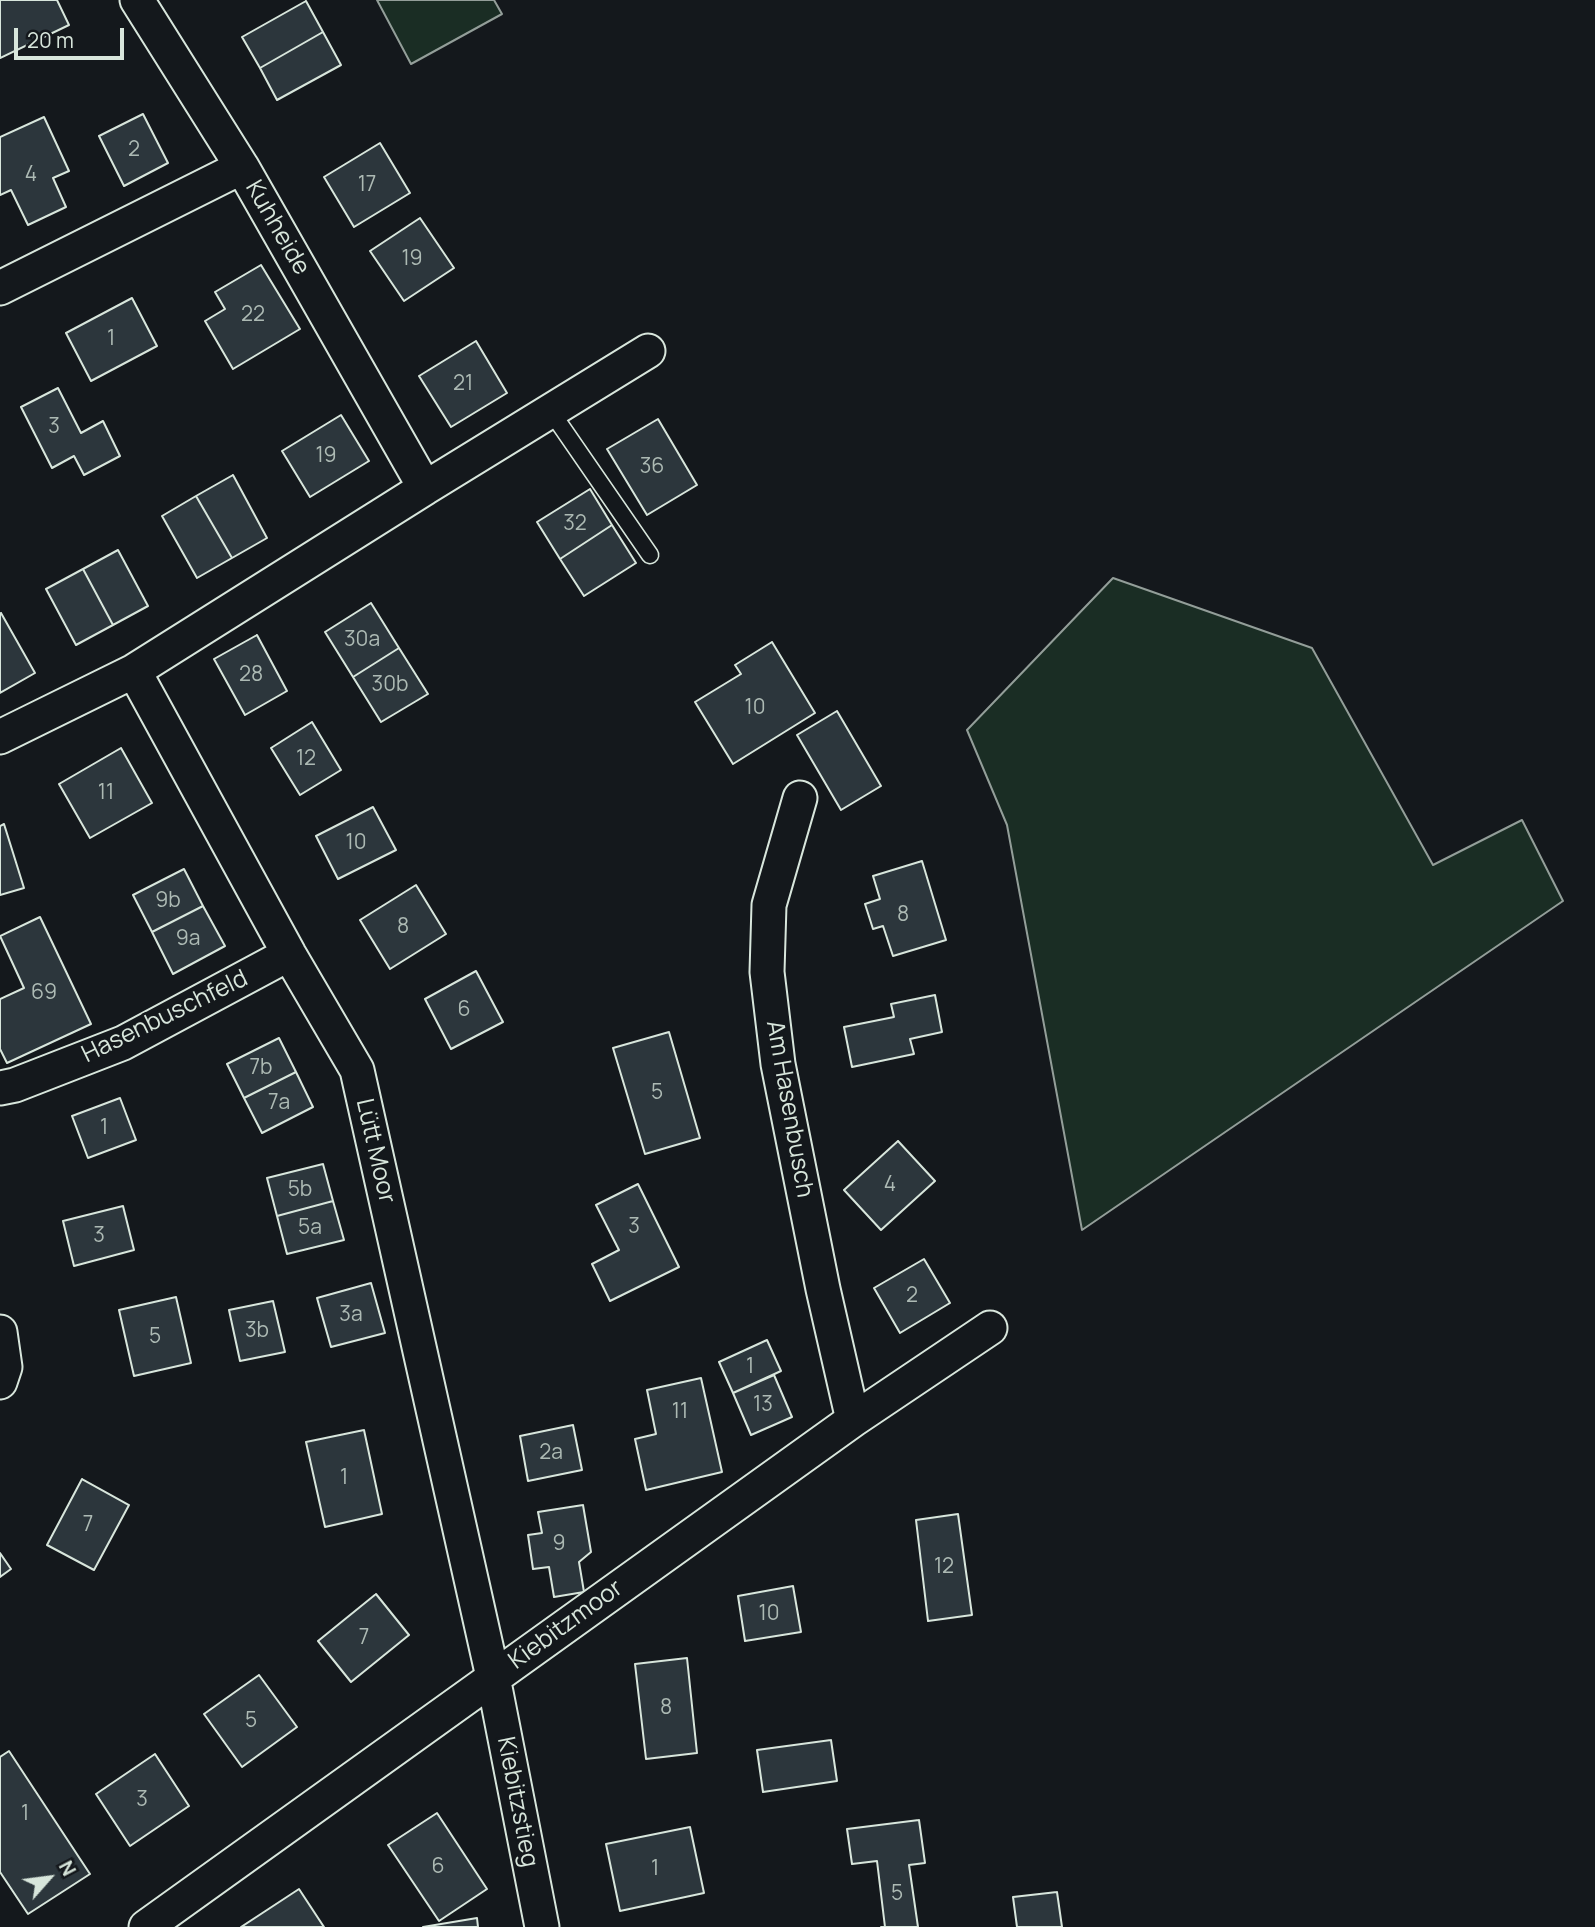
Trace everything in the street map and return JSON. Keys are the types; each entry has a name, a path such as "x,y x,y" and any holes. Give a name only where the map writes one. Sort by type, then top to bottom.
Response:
{"street":[{"path":"137,0 242,167"},
{"name":"Kuhheide","path":"0,288 242,167 425,488"},
{"path":"0,737 134,671 648,351"},
{"name":"Lütt Moor","path":"134,671 289,954 357,1070 493,1677"},
{"name":"Am Hasenbusch","path":"800,798 769,905 767,972 778,1064 823,1289 853,1420"},
{"name":"Hasenbuschfeld","path":"0,1088 15,1085 123,1043 289,954"},
{"name":"Kiebitzmoor","path":"146,1927 853,1420 990,1328"},
{"path":"0,1332 5,1367 0,1382"},
{"name":"Kiebitzstieg","path":"493,1677 542,1927"}],"lane":[{"path":"550,410 650,555"}],"green space":[{"path":"377,0 494,0 502,14 411,64"},
{"path":"1113,578 1312,648 1433,865 1522,820 1563,901 1082,1230 1007,825 967,730"}],"building":[{"path":"0,0 57,0 69,25 0,58"},
{"path":"306,1 323,32 260,68 242,37"},
{"path":"323,32 341,65 277,100 260,68"},
{"path":"143,114 168,163 124,186 99,136"},
{"path":"44,117 69,171 53,178 66,207 28,225 11,190 0,195 0,137"},
{"path":"380,143 410,193 354,227 324,177"},
{"path":"420,218 454,268 404,301 370,251"},
{"path":"261,265 300,329 233,369 205,321 225,309 215,292"},
{"path":"132,298 157,346 91,381 66,333"},
{"path":"476,341 507,393 451,427 419,376"},
{"path":"58,388 81,433 103,421 120,456 84,475 74,456 52,468 21,407"},
{"path":"341,415 369,461 310,497 282,451"},
{"path":"658,419 697,485 647,515 607,449"},
{"path":"233,475 267,538 232,558 196,496"},
{"path":"590,489 612,525 560,559 537,522"},
{"path":"196,496 232,558 197,578 162,516"},
{"path":"612,525 636,563 584,596 560,559"},
{"path":"118,550 148,606 113,625 83,569"},
{"path":"83,569 113,625 76,645 46,589"},
{"path":"371,603 399,648 353,677 325,632"},
{"path":"0,614 35,673 0,693"},
{"path":"257,635 287,691 245,715 214,659"},
{"path":"772,642 815,713 733,764 695,702 741,674 735,665"},
{"path":"399,648 428,694 381,722 353,677"},
{"path":"837,711 881,786 841,810 797,735"},
{"path":"312,722 341,770 300,795 271,748"},
{"path":"121,748 152,803 90,838 59,784"},
{"path":"373,807 396,850 338,879 316,836"},
{"path":"4,824 24,888 0,895 0,826"},
{"path":"922,861 946,940 893,956 883,926 873,929 865,904 880,899 873,876"},
{"path":"184,869 203,906 152,932 133,895"},
{"path":"416,885 446,934 390,969 360,920"},
{"path":"203,906 225,946 173,974 152,932"},
{"path":"40,917 91,1024 7,1063 0,1049 0,999 24,988 0,936"},
{"path":"476,971 503,1022 451,1049 425,999"},
{"path":"935,995 942,1032 910,1039 914,1054 852,1067 844,1027 894,1017 891,1004"},
{"path":"669,1032 700,1138 645,1154 613,1048"},
{"path":"279,1038 296,1072 244,1098 227,1064"},
{"path":"296,1072 313,1107 262,1133 244,1098"},
{"path":"120,1098 136,1140 88,1158 72,1116"},
{"path":"898,1141 935,1181 881,1230 844,1190"},
{"path":"323,1164 333,1201 277,1216 267,1178"},
{"path":"638,1184 679,1267 610,1301 592,1264 619,1250 596,1205"},
{"path":"333,1201 344,1240 287,1254 277,1216"},
{"path":"123,1206 134,1250 74,1266 63,1221"},
{"path":"924,1259 950,1303 900,1333 874,1288"},
{"path":"371,1283 385,1333 331,1347 317,1298"},
{"path":"176,1297 191,1363 134,1376 119,1310"},
{"path":"273,1301 285,1352 240,1361 229,1310"},
{"path":"767,1340 781,1371 733,1393 719,1362"},
{"path":"774,1375 792,1417 751,1435 733,1393"},
{"path":"701,1378 722,1472 646,1490 635,1439 656,1434 647,1390"},
{"path":"573,1425 582,1470 528,1481 520,1436"},
{"path":"364,1430 382,1514 325,1527 306,1442"},
{"path":"82,1479 129,1505 94,1570 47,1545"},
{"path":"583,1505 591,1552 579,1562 584,1592 554,1597 549,1567 533,1569 528,1535 542,1533 538,1512"},
{"path":"958,1514 972,1615 928,1621 916,1520"},
{"path":"0,1553 11,1569 0,1577"},
{"path":"793,1586 801,1632 745,1641 738,1596"},
{"path":"376,1594 409,1635 351,1682 318,1641"},
{"path":"687,1658 697,1753 646,1759 635,1664"},
{"path":"259,1675 297,1727 242,1767 204,1714"},
{"path":"831,1740 837,1781 763,1792 757,1750"},
{"path":"9,1751 90,1874 28,1914 0,1872 0,1757"},
{"path":"155,1754 189,1806 130,1846 96,1794"},
{"path":"437,1813 487,1889 439,1921 388,1845"},
{"path":"919,1820 925,1863 909,1865 918,1927 885,1927 877,1861 852,1864 847,1829"},
{"path":"690,1827 704,1893 620,1911 606,1844"},
{"path":"299,1889 324,1927 241,1927"},
{"path":"1057,1892 1062,1927 1017,1927 1013,1897"},
{"path":"477,1918 478,1927 423,1927"}]}
